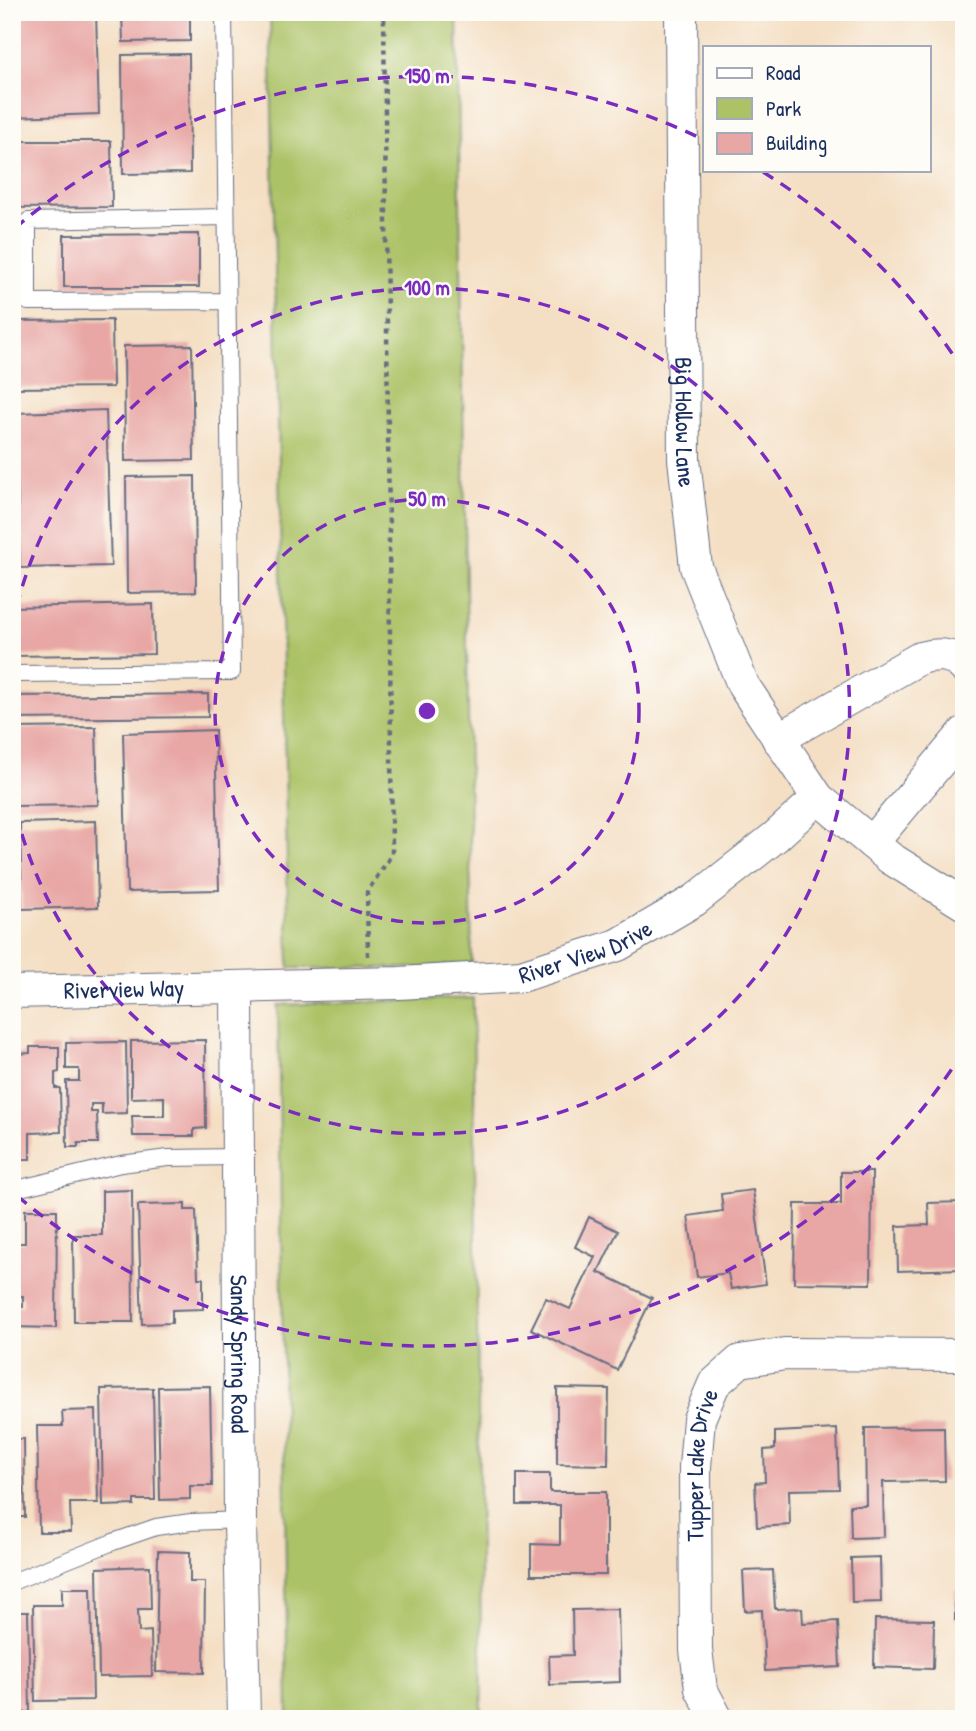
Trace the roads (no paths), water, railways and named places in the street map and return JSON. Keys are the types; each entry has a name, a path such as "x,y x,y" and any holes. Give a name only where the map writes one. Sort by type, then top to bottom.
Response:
{"street":[{"name":"Big Hollow Lane","path":"681,12 684,459 696,568 743,685 818,798"},
{"path":"778,739 920,657 941,654 957,659 964,667"},
{"path":"872,843 964,733"},
{"path":"818,798 890,858 964,904"},
{"name":"River View Drive","path":"237,988 521,976 618,944 695,900 775,837 818,798"},
{"name":"Riverview Way","path":"12,992 237,988"},
{"name":"Sandy Spring Road","path":"237,988 244,1719"},
{"name":"Tupper Lake Drive","path":"717,1719 701,1689 696,1650 695,1467 699,1419 714,1384 740,1362 785,1354 964,1355"}],"lane":[{"path":"12,674 232,672 224,12"},
{"path":"226,217 28,221 28,303 228,301"},
{"path":"12,1190 121,1164 168,1158 238,1157"},
{"path":"12,1582 156,1527 240,1520"}]}
